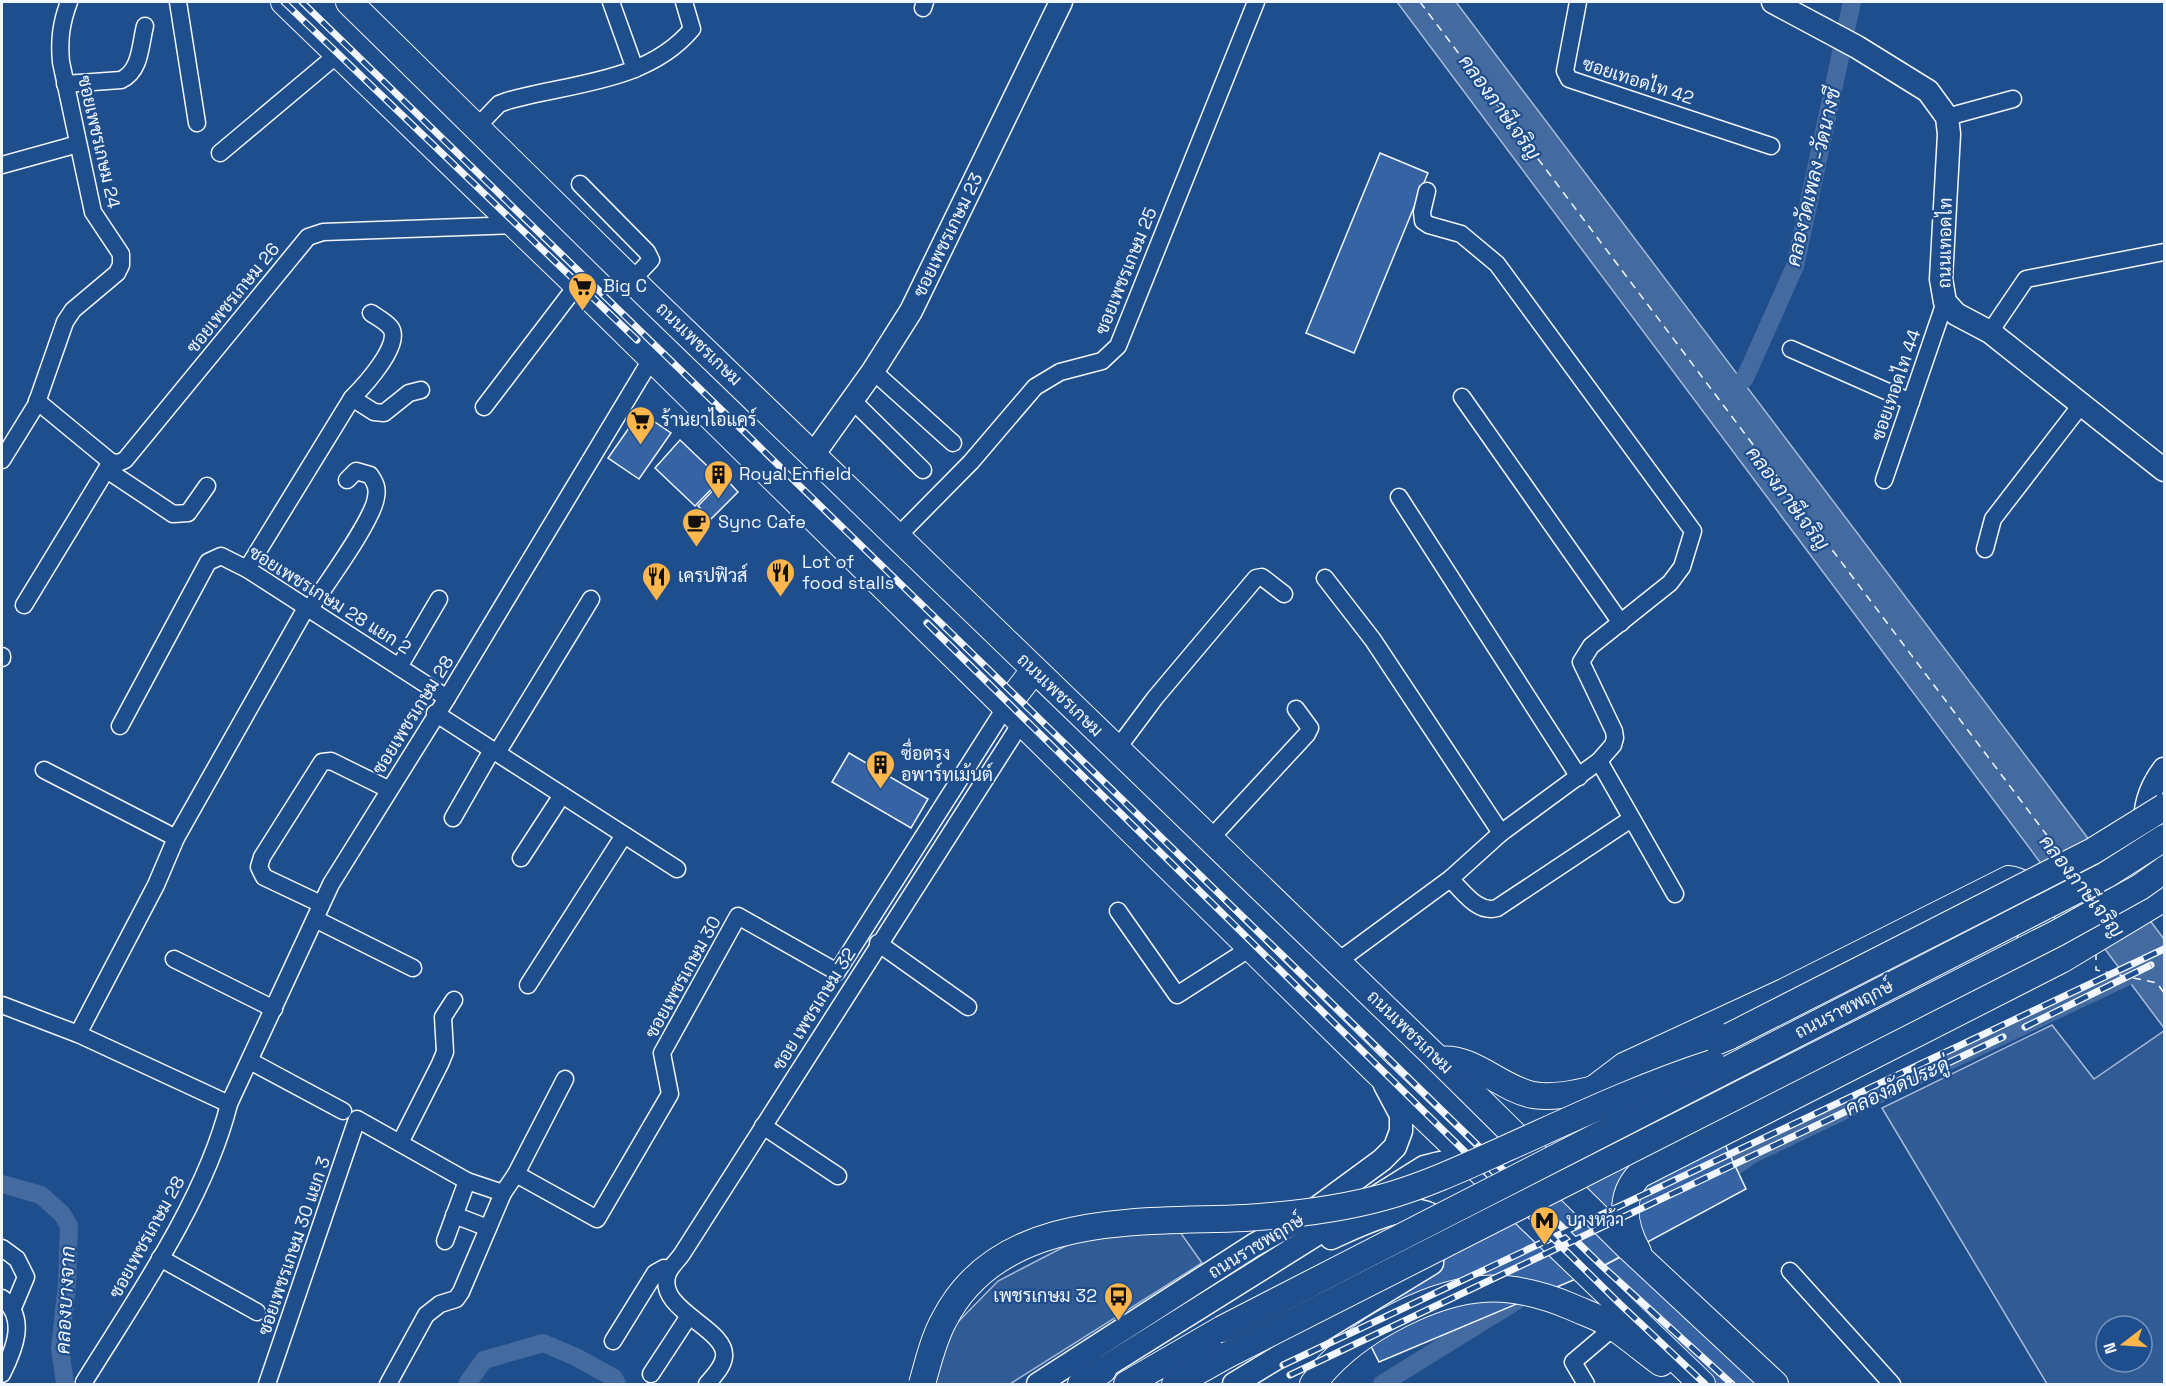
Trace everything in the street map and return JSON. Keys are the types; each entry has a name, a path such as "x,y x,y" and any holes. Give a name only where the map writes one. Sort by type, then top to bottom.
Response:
{"main road":[{"path":"284,2 652,358 1374,1069 1702,1384"},
{"name":"ถนนเพชรเกษม","path":"350,2 897,537 1439,1060 1644,1263 1775,1384"},
{"name":"ซอยเพชรเกษม 23","path":"813,455 873,371 911,311 1061,2"},
{"path":"1773,2 1857,47 1928,91 1947,117"},
{"name":"ถนนเทอดไท","path":"1947,117 1949,135 1941,279 1944,302 1956,314 1990,332 2164,470"},
{"path":"1013,716 1034,670"},
{"path":"2164,769 2151,789 2145,811 2152,848 2164,869"},
{"path":"1522,1211 1524,1192 1519,1166 1498,1128 1439,1060 1448,1058 1460,1061 1531,1095 1564,1095 1616,1081 1730,1036 2093,851 2164,807"},
{"name":"ถนนราชพฤกษ์","path":"1126,1384 1222,1329 2106,875 2164,838"},
{"name":"ถนนราชพฤกษ์","path":"1175,1384 1227,1355 2057,933 2140,887 2164,869"},
{"path":"1644,1263 1627,1228 1625,1200 1630,1185 1639,1175 2061,960 2164,898"},
{"path":"922,1384 933,1345 944,1318 966,1290 986,1270 1014,1252 1061,1231 1154,1221 1248,1218 1325,1209 1384,1197 1448,1174 1635,1090 1720,1060 1773,1046"},
{"name":"ถนนราชพฤกษ์","path":"1038,1384 1254,1245 1303,1218 1395,1148 1401,1131 1401,1115 1396,1102 1374,1069"},
{"path":"1081,1384 1424,1167 1466,1158 1491,1159 1519,1166 1574,1194"},
{"path":"1261,1269 1390,1212 1405,1210 1431,1216 1440,1228 1440,1242 1437,1249 1417,1272"},
{"path":"1234,1384 1522,1211"},
{"path":"1313,1384 1325,1368 1352,1344 1387,1321 1427,1301 1472,1288 1502,1287 1542,1294 1614,1328 1687,1384"},
{"path":"1075,1384 1102,1370"}],"street":[{"name":"ซอยเพชรเกษม 24","path":"2,460 37,401 65,322 73,310 117,273 121,265 121,254 93,212 65,84 59,42 62,22 69,2"},
{"path":"178,2 197,123"},
{"path":"611,2 635,69"},
{"path":"477,127 499,104 603,80 635,69 677,46 692,29 684,2"},
{"name":"ซอยเพชรเกษม 25","path":"897,537 971,462 1035,387 1060,372 1102,362 1118,346 1256,2"},
{"name":"ซอยเทอดไท 42","path":"1578,2 1565,71 1569,79 1771,146"},
{"path":"65,84 121,80 129,76 135,68 145,26"},
{"path":"220,153 338,54"},
{"path":"1947,117 2013,99"},
{"path":"2,165 78,144"},
{"path":"580,184 647,252 651,260 633,279"},
{"path":"1337,962 1450,879 1501,833 1599,761 1615,738 1581,662 1591,646 1670,582 1682,567 1693,531 1497,264 1461,234 1429,225 1423,221 1422,212 1427,190"},
{"name":"ซอยเพชรเกษม 26","path":"109,466 125,460 308,237 323,232 516,225"},
{"path":"1990,332 2026,279 2164,252"},
{"path":"484,407 577,285"},
{"name":"ซอยเทอดไท 44","path":"1884,480 1944,302"},
{"path":"247,569 352,398 384,359 394,336 391,328 371,313"},
{"path":"1791,349 1911,402"},
{"name":"ซอยเพชรเกษม 28","path":"84,1382 160,1258 218,1144 229,1104 331,884 435,713 447,698 652,358"},
{"path":"873,371 953,443"},
{"path":"352,398 374,412 384,413 409,393 421,390"},
{"path":"1462,397 1621,623"},
{"path":"851,399 922,470"},
{"path":"37,401 109,466 173,514 188,513 207,486"},
{"path":"1985,549 1993,519 2081,405"},
{"path":"24,605 109,466"},
{"path":"78,1034 156,885 176,838 308,609 368,517 376,499 375,482 370,475 356,471 346,480"},
{"path":"1399,497 1579,777"},
{"name":"ซอยเพชรเกษม 28 แยก 2","path":"120,726 208,562 221,556 247,569 447,698"},
{"path":"1118,749 1155,698 1256,578 1262,577 1284,594"},
{"path":"1325,578 1373,640 1501,833"},
{"path":"453,819 591,598"},
{"path":"399,667 439,599"},
{"path":"1211,838 1307,734 1310,728 1296,709"},
{"path":"435,713 677,869"},
{"name":"ซอย เพชรเกษม 32","path":"669,1271 878,944 1013,716"},
{"name":"ซอยเพชรเกษม 30","path":"516,1174 597,1219 670,1094 662,1053 738,916 837,972 1013,716"},
{"path":"388,789 331,761 322,762 262,857 259,867 264,877 413,968"},
{"path":"1599,761 1676,894"},
{"path":"44,770 176,838"},
{"path":"521,858 562,795"},
{"path":"1450,879 1481,908 1488,911 1497,908 1631,819"},
{"path":"528,985 624,835"},
{"path":"1587,1090 1623,1063 1783,989 2008,876 2026,882 2042,904 2045,925 2038,936 1667,1121 1631,1149 1620,1149 1608,1145 1594,1126 1593,1114 1602,1091 1616,1081"},
{"path":"1118,911 1173,998 1252,947"},
{"path":"878,944 968,1007"},
{"path":"174,959 274,1009"},
{"path":"400,1143 445,1052 442,1017 454,1000"},
{"path":"2,1005 78,1034 229,1104"},
{"path":"250,1061 467,1181 503,1193"},
{"path":"388,1384 426,1315 440,1304 456,1299 461,1292 503,1193 516,1174 565,1079"},
{"name":"ซอยเพชรเกษม 30 แยก 3","path":"267,1384 350,1115"},
{"path":"763,1126 838,1176"},
{"path":"1630,1185 1637,1160 1651,1132"},
{"path":"445,1241 467,1181"},
{"path":"915,1384 942,1336 998,1270 1082,1232 1185,1213"},
{"path":"454,1215 488,1228"},
{"path":"2,1248 17,1259 26,1277 7,1303 17,1331 14,1350 2,1374"},
{"path":"160,1258 257,1312"},
{"path":"613,1341 655,1273 664,1268 669,1271 669,1288 678,1306 711,1332 725,1355 722,1364 707,1384"},
{"path":"1790,1271 1892,1384"},
{"path":"651,1374 689,1316"},
{"path":"1586,1384 1573,1362 1614,1328"}],"shaded area":[{"path":"2052,1025 2094,1079 2164,1031 2164,1384 2047,1384 1882,1108"},
{"path":"1180,1232 1202,1263 1010,1384 922,1384 913,1368 998,1281 1083,1237"}],"water":[{"name":"คลองภาษีเจริญ","path":"1397,2 1456,2 2164,939 2164,1028"}],"building":[{"path":"1380,153 1428,173 1354,353 1306,333"},
{"name":"ร้านยาไอแคร์","path":"640,412 671,433 639,479 608,458"},
{"path":"680,440 721,479 695,506 655,468"},
{"name":"Royal Enfield","path":"725,478 738,492 711,519 698,506"},
{"name":"ซื่อตรง อพาร์ทเม้นต์","path":"849,753 928,799 911,828 832,782"},
{"path":"1714,1121 1746,1189 1590,1273 1379,1362 1349,1303"},
{"path":"1626,1254 1783,1384 1690,1384 1590,1273"}],"waterway":[{"name":"คลองวัดเพลง-วัดนางชี","path":"1724,396 1745,378 1795,266 1852,2"},
{"name":"คลองวัดประดู่","path":"1716,1179 1753,1154 2147,967"},
{"name":"คลองบางจาก","path":"2,1184 41,1195 62,1214 69,1226 67,1284 60,1348 65,1384"},
{"name":"คลองวัดประดู่","path":"1382,1384 1516,1301"},
{"name":"คลองบางจาก","path":"467,1384 484,1360 543,1343 576,1357 614,1378 617,1384"}],"ferry route":[{"path":"1420,2 2061,854"},
{"path":"2096,952 2096,970 2157,983 2164,993"}],"railway":[{"path":"284,2 637,340"},
{"path":"302,2 1602,1266 1732,1384"},
{"path":"927,623 1621,1305 1705,1384"},
{"path":"1283,1365 2164,949"},
{"path":"2025,1027 2151,965"},
{"path":"1290,1375 2003,1037"}],"place":[{"name":"Big C","path":"582,312"},
{"name":"ร้านยาไอแคร์","path":"640,446"},
{"name":"Royal Enfield","path":"718,500"},
{"name":"Sync Cafe","path":"697,548"},
{"name":"Lot of food stalls","path":"781,598"},
{"name":"เครปฟิวส์","path":"657,602"},
{"name":"ซื่อตรง อพาร์ทเม้นต์","path":"880,790"},
{"name":"บางหว้า","path":"1545,1246"},
{"name":"เพชรเกษม 32","path":"1118,1322"}]}
